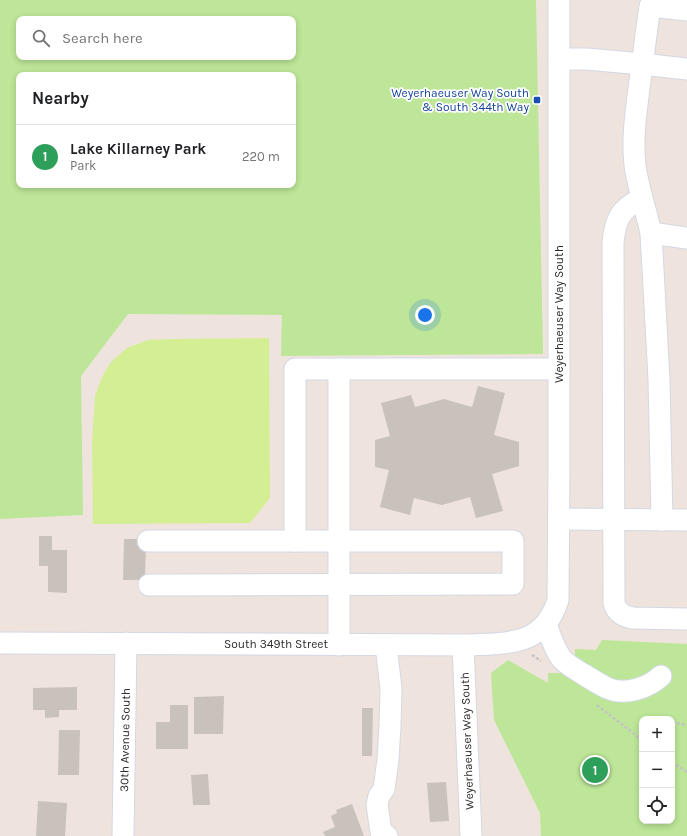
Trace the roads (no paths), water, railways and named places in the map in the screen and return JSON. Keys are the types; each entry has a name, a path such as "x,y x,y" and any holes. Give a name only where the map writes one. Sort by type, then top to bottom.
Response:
{"street":[{"name":"Weyerhaeuser Way South","path":"546,624 555,611 558,600 559,0"},
{"path":"662,520 659,379 652,233 637,181 634,144 635,120 650,6 687,10"},
{"path":"559,59 587,59 687,69"},
{"path":"641,199 631,204 623,211 618,219 614,231 613,243 614,603 615,608 620,614 632,618 687,619"},
{"path":"652,233 687,238"},
{"path":"295,542 296,369 559,369"},
{"path":"339,369 339,645"},
{"path":"559,519 687,520"},
{"path":"148,542 513,542 513,584 149,585"},
{"path":"546,624 554,645 560,656 567,664 608,688 618,691 637,689 656,681 661,676"},
{"name":"South 349th Street","path":"0,643 464,645 492,644 521,640 528,638 546,624"},
{"name":"30th Avenue South","path":"124,836 126,643"},
{"path":"386,645 391,689 390,726 388,760 384,789 379,796 377,805 381,832 387,836"},
{"name":"Weyerhaeuser Way South","path":"464,645 471,836"}],"place":[{"name":"Weyerhaeuser Way South & South 344th Way","path":"537,100"},
{"name":"Lake Killarney Park","path":"595,770"}]}
